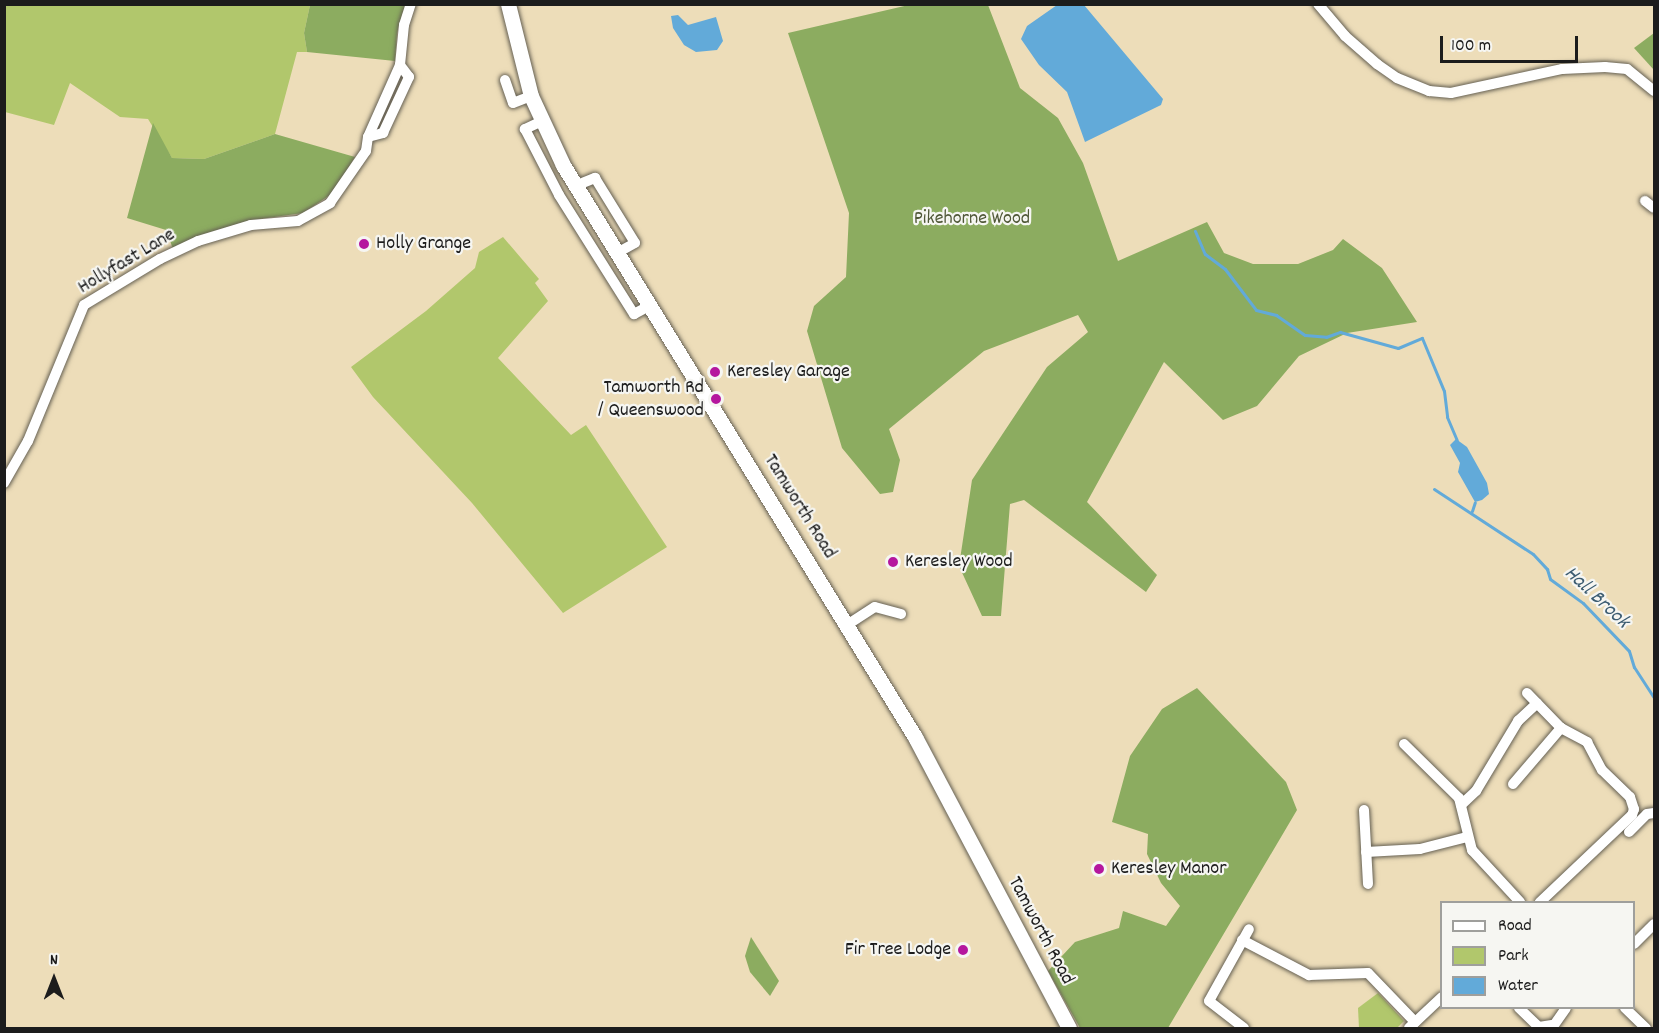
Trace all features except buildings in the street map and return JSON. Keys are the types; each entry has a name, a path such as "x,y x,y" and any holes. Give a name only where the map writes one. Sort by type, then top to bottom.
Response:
{"main road":[{"name":"Tamworth Road","path":"508,4 531,96 540,122 575,186 915,736 1070,1029"}],"street":[{"name":"Hollyfast Lane","path":"4,483 28,441 84,305 160,259 198,241 251,225 298,220 319,211 330,203 361,161 368,137 400,64 404,25 411,4"},
{"path":"1318,4 1344,36 1377,64 1397,78 1430,91 1451,93 1562,69 1605,67 1627,69 1654,91"},
{"path":"505,80 514,107 531,96"},
{"path":"540,122 525,129 559,195 634,314 649,306"},
{"path":"575,186 595,178 635,243 617,253"},
{"path":"847,625 875,607 901,614"},
{"path":"1527,693 1561,728 1587,742 1602,770 1630,797 1634,809 1632,815 1544,901"},
{"path":"1461,805 1476,791 1518,721 1537,703"},
{"path":"1513,784 1561,728"},
{"path":"1404,744 1453,791 1461,805 1467,837 1481,863 1518,901"},
{"path":"1364,810 1368,884"},
{"path":"1629,832 1647,814 1654,813"},
{"path":"1366,852 1420,849 1467,837"},
{"path":"1635,943 1654,924"},
{"path":"1244,1029 1209,1001 1249,928"},
{"path":"1242,940 1309,975 1368,973 1412,1025 1440,999"},
{"path":"1520,1009 1539,1027 1552,1027 1565,1009"},
{"path":"1626,1009 1646,1028"}],"green space":[{"name":"Pikehorne Wood","path":"913,4 988,5 1020,88 1058,118 1083,163 1118,261 1207,222 1224,253 1253,264 1298,264 1333,250 1343,239 1382,268 1417,322 1347,333 1299,356 1257,406 1223,420 1164,362 1087,502 1157,575 1146,592 1024,500 1010,504 1001,616 982,616 959,566 972,480 1047,367 1088,332 1078,315 984,351 889,429 900,460 893,492 880,494 842,448 807,331 814,306 846,277 849,213 788,33"},
{"path":"5,5 310,5 304,33 307,52 297,52 275,134 204,159 172,158 148,119 120,117 70,83 54,125 5,112"},
{"path":"310,5 405,5 397,33 395,61 307,52 304,33"},
{"path":"1654,33 1654,70 1634,48"},
{"path":"153,123 172,158 204,159 275,134 355,157 333,193 303,213 260,219 173,249 166,230 127,218"},
{"path":"503,237 539,279 535,283 548,301 498,358 571,435 586,425 667,547 563,613 472,503 373,397 351,367 426,311 475,268 479,252"},
{"path":"1197,688 1286,782 1297,810 1168,1028 1080,1028 1048,971 1075,942 1119,928 1123,911 1166,926 1180,906 1161,883 1147,854 1148,834 1112,822 1130,756 1162,709"},
{"path":"751,937 779,981 770,996 750,972 745,956"},
{"path":"1378,993 1404,1021 1397,1028 1359,1028 1358,1008"}],"water":[{"path":"1057,5 1084,5 1163,99 1161,105 1085,142 1067,92 1039,65 1021,39 1027,26"},
{"path":"678,15 688,25 716,17 723,41 717,50 696,52 684,45 673,28 671,16"},
{"path":"1456,439 1467,447 1487,483 1489,494 1482,500 1475,502 1458,472 1460,463 1450,445"}],"waterway":[{"name":"Hall Brook","path":"1195,231 1205,254 1225,269 1256,310 1276,315 1305,335 1326,337 1340,332 1398,348 1422,338 1444,391 1447,417 1457,440"},
{"name":"Hall Brook","path":"1434,489 1533,554 1547,569 1550,579 1583,603 1629,651 1634,667 1654,698"},
{"name":"Hall Brook","path":"1472,511 1475,502"}],"place":[{"name":"Holly Grange","path":"364,244"},
{"name":"Keresley Garage","path":"715,372"},
{"name":"Tamworth Rd / Queenswood","path":"716,399"},
{"name":"Keresley Wood","path":"893,562"},
{"name":"Keresley Manor","path":"1099,869"},
{"name":"Fir Tree Lodge","path":"963,950"}]}
